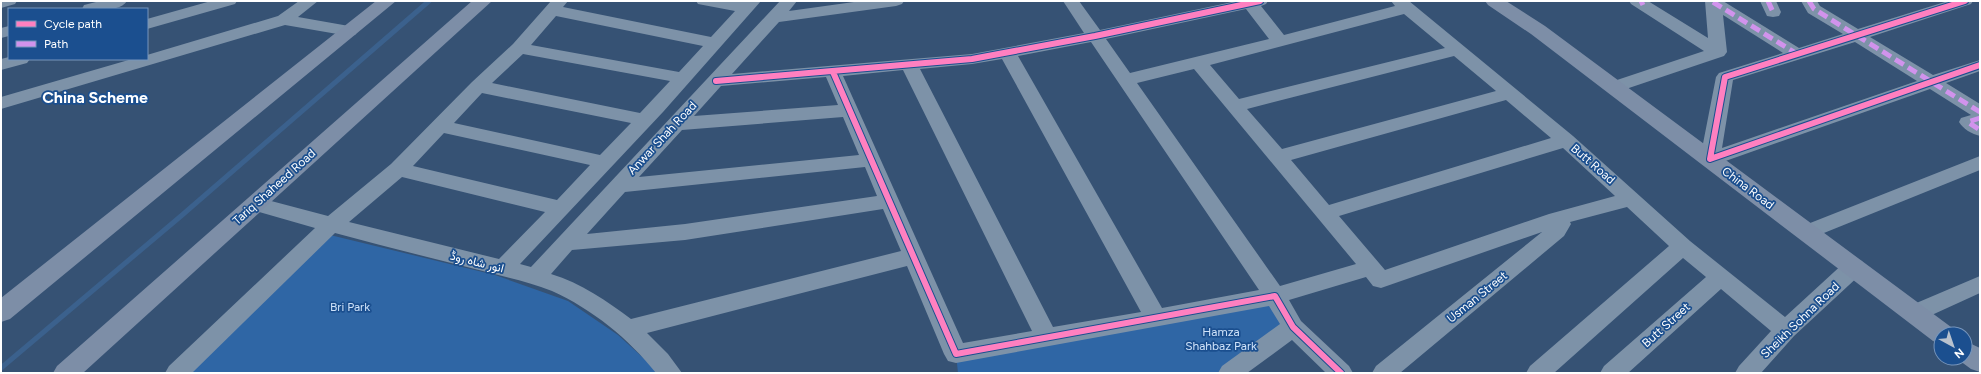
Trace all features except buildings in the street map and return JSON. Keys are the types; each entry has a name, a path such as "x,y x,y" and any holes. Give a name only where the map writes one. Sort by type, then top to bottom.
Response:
{"main road":[{"path":"1,312 387,1"},
{"name":"Tariq Shaheed Road","path":"66,373 482,1"},
{"name":"China Road","path":"1494,1 1538,30 1933,327"}],"street":[{"path":"1,3 8,1"},
{"path":"94,8 119,1"},
{"path":"148,45 213,19 229,1"},
{"path":"284,20 310,1"},
{"path":"704,1 750,5"},
{"name":"Anwar Shah Road","path":"536,276 568,243 674,124 789,1"},
{"path":"775,16 784,17 896,1"},
{"path":"1071,1 1275,296 1293,327 1341,373"},
{"path":"1713,1 1718,52"},
{"path":"1713,1 1797,54"},
{"path":"1809,1 1814,9 1980,112"},
{"path":"1965,1 1725,77 1710,159 1980,65"},
{"path":"1970,1 1980,6"},
{"path":"716,80 833,72 972,59 1095,36 1252,2 1280,41"},
{"path":"1640,2 1718,52"},
{"path":"1125,80 1198,63 1280,41 1402,4"},
{"name":"Butt Road","path":"1402,4 1566,140 1632,198 1683,246 1786,330"},
{"name":"Anwar Shah Road","path":"503,269 750,5"},
{"path":"177,373 331,226 398,169 478,86 519,48 556,6 714,43"},
{"path":"148,24 213,19 284,20 349,31"},
{"path":"519,48 683,78"},
{"path":"1235,106 1458,50"},
{"path":"1007,52 1156,318"},
{"path":"1614,87 1718,52"},
{"path":"1,65 18,60"},
{"path":"1,103 110,60"},
{"path":"1198,63 1381,280 1556,219 1632,198"},
{"path":"909,64 1046,338"},
{"path":"833,72 956,354 1275,296 1371,268"},
{"path":"478,86 644,120"},
{"path":"1278,157 1510,93"},
{"path":"674,124 850,110"},
{"path":"1980,118 1968,122 1980,130"},
{"path":"441,126 604,162"},
{"path":"1325,214 1566,140"},
{"path":"618,186 872,160"},
{"path":"1807,232 1980,163"},
{"path":"398,169 560,208"},
{"path":"568,243 685,232 890,201"},
{"name":"انور شاہ روڈ","path":"256,204 331,226 536,276 573,292 628,329 670,373"},
{"name":"Usman Street","path":"1384,373 1557,231 1561,224 1556,219"},
{"path":"1538,373 1683,246"},
{"path":"628,329 913,256"},
{"name":"Sheikh Sohna Road","path":"1747,373 1786,330 1854,267"},
{"name":"Butt Street","path":"1612,373 1720,277"},
{"path":"1915,313 1980,284"},
{"path":"1230,373 1293,327"}],"green space":[{"name":"Bri Park","path":"330,235 495,275 568,301 618,335 660,373 186,373"},
{"name":"Hamza Shahbaz Park","path":"1275,296 1293,327 1230,373 958,373 956,354"}],"waterway":[{"path":"1,368 181,216 429,1"}],"marked path":[{"path":"1641,1 1643,5"},
{"path":"1768,1 1773,12"},
{"path":"1809,1 1814,9 1980,112"},
{"path":"1713,2 1797,54"},
{"path":"1980,118 1968,122 1980,130"}],"cycle path":[{"path":"716,81 972,59 1095,36 1260,1"},
{"path":"1965,1 1725,77 1710,159 1980,65"},
{"path":"833,72 956,354 1275,296 1293,327 1341,373"}],"district":[{"name":"China Scheme","path":"95,97"}]}
